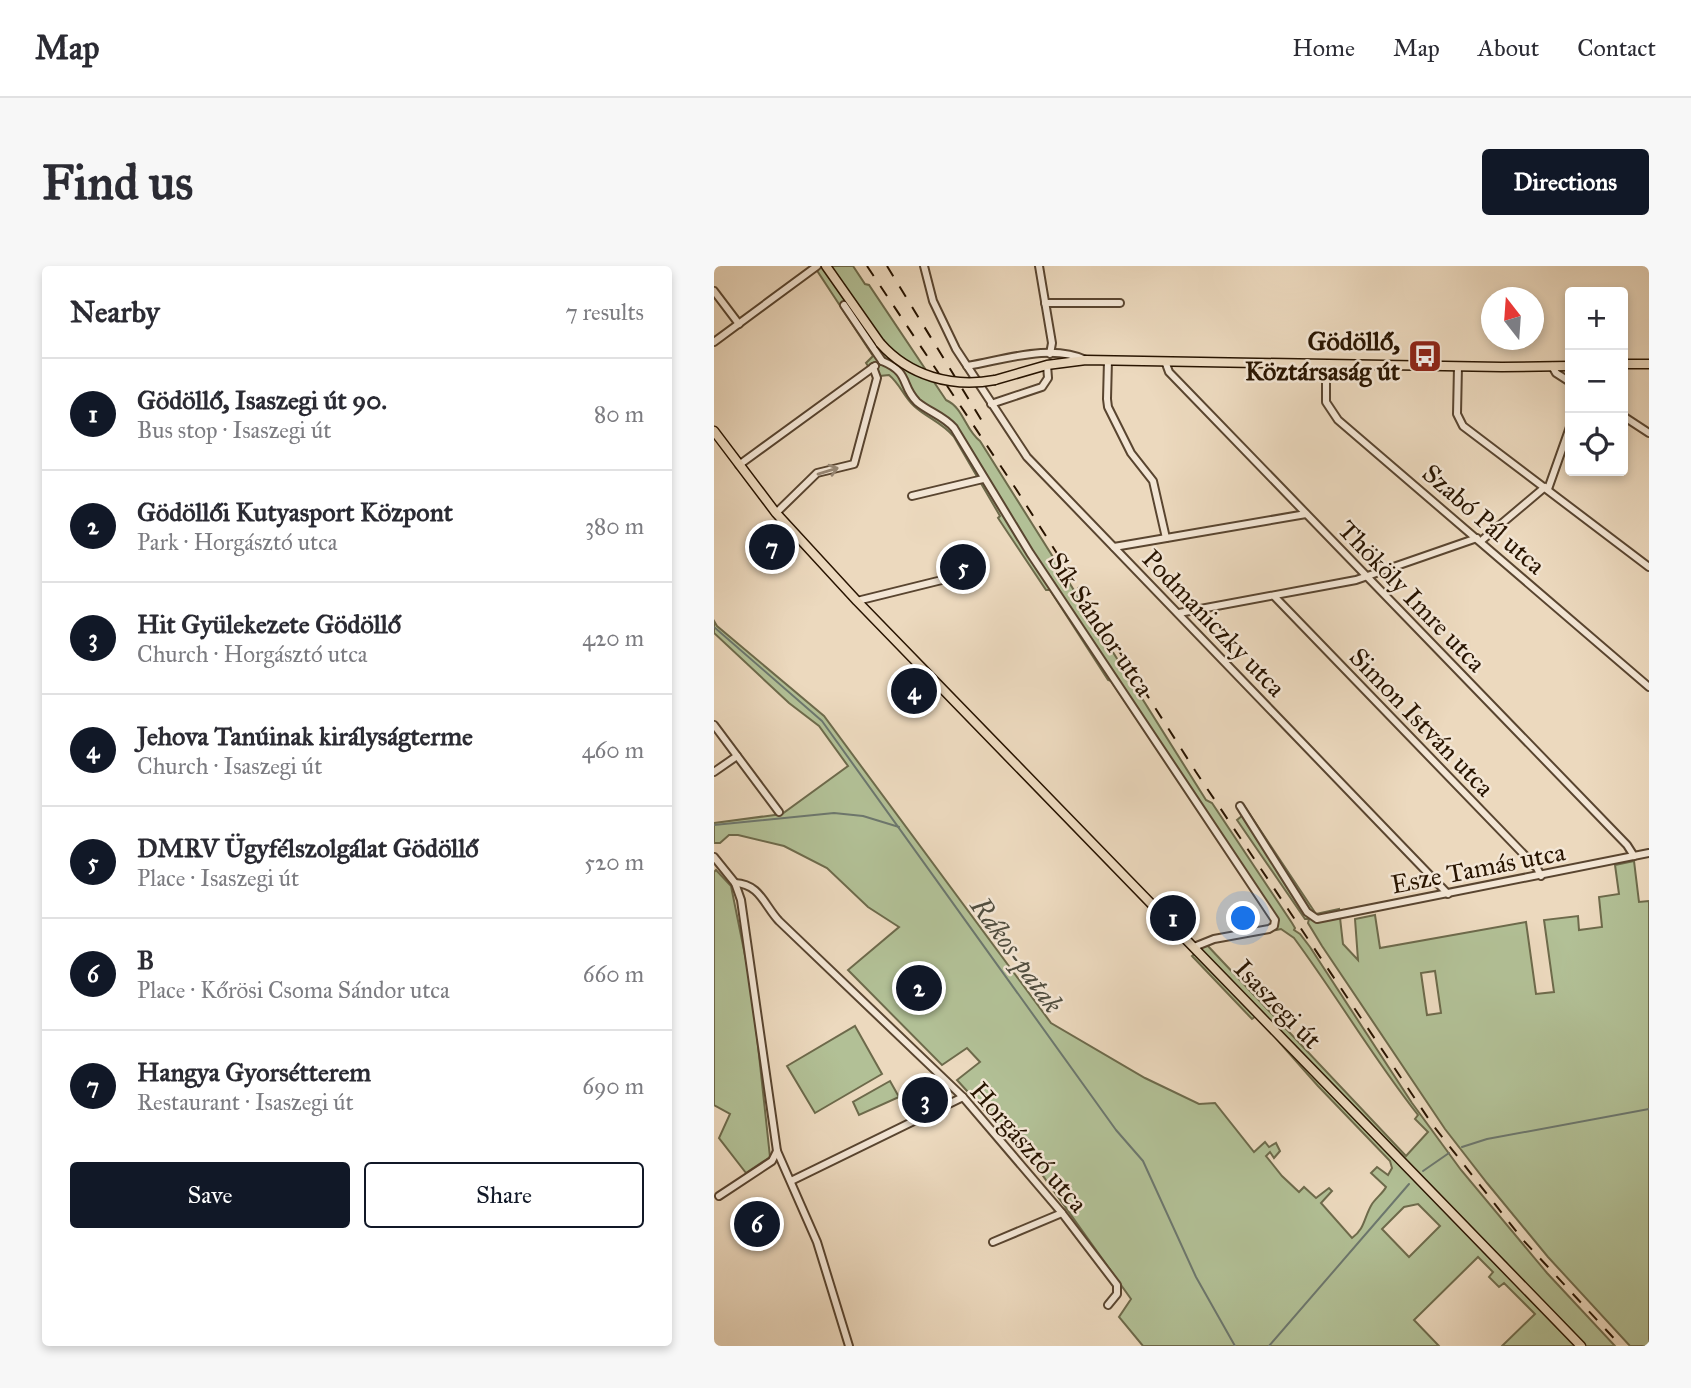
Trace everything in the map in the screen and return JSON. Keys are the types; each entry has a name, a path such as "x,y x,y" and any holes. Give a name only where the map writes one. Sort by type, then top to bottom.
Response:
{"main road":[{"path":"826,266 880,342 899,360 932,377 959,383 995,380 1047,365 1086,360 1565,366"},
{"path":"1628,364 1649,364"},
{"name":"Isaszegi út","path":"714,431 776,513 857,601 997,742 1581,1346"}],"street":[{"path":"714,342 817,266"},
{"name":"Podmaniczky utca","path":"924,266 937,310 956,349 990,404 1034,464 1448,894"},
{"path":"1039,266 1052,343 1050,354"},
{"path":"714,291 739,324"},
{"path":"1045,303 1120,303"},
{"name":"Sík Sándor utca","path":"844,305 882,361 898,369 919,403 950,423 1088,641 1274,918 1275,925 1269,929 1214,939 1194,947"},
{"path":"967,366 1050,354 1073,355 1086,360"},
{"path":"1108,360 1108,407 1133,457 1155,485 1166,538"},
{"name":"Thököly Imre utca","path":"1165,360 1169,372 1627,845 1634,856"},
{"path":"739,465 882,361"},
{"name":"Szabó Pál utca","path":"1326,364 1326,402 1338,420 1649,687"},
{"path":"990,404 1044,386 1048,376 1047,365"},
{"path":"1458,366 1457,409 1460,422 1649,568"},
{"path":"1552,366 1556,373 1565,379"},
{"path":"776,513 817,473 854,464 877,378 873,367"},
{"path":"1628,419 1649,433"},
{"path":"1179,613 1356,580 1479,540 1547,489 1565,440"},
{"path":"912,496 983,478"},
{"path":"1114,547 1306,514"},
{"path":"857,601 954,577"},
{"name":"Simon István utca","path":"1274,596 1528,858 1541,876"},
{"path":"714,725 779,812"},
{"path":"714,772 737,756"},
{"name":"Esze Tamás utca","path":"1240,807 1307,912 1314,918 1649,853"},
{"path":"714,857 735,884 743,909 777,1151 826,1268 849,1346"},
{"name":"Horgásztó utca","path":"735,884 748,885 758,891 779,920 963,1097 1062,1213 1118,1288 1118,1294 1108,1305"},
{"path":"791,1181 963,1097"},
{"path":"719,1196 772,1161 777,1151"},
{"path":"993,1242 1062,1213"}],"green space":[{"path":"814,266 853,266 865,284 869,285 946,400 957,408 980,441 1206,800 1212,803 1292,923 1294,930 1310,947 1412,1103 1461,1170 1547,1273 1615,1346 1502,1346 1535,1314 1504,1283 1499,1287 1489,1277 1493,1272 1478,1257 1414,1320 1439,1346 1143,1346 1119,1317 1131,1299 1038,1169 957,1080 980,1062 967,1048 942,1065 848,970 899,927 868,907 827,868 784,846 738,835 729,835 720,843 714,843 714,823 782,814 848,766 819,726 789,703 714,633 714,621 824,716 1051,1023 1145,1078 1199,1104 1215,1103 1254,1152 1265,1142 1269,1147 1276,1143 1280,1151 1274,1158 1270,1152 1266,1156 1282,1176 1299,1192 1304,1187 1316,1198 1329,1188 1332,1191 1321,1203 1352,1238 1362,1227 1372,1204 1386,1187 1371,1173 1377,1167 1388,1175 1392,1168 1390,1161 1256,1016 1252,1019 1192,956 1206,944 1406,1156 1428,1132 1415,1119 1418,1115 1294,938 1281,929 1276,930 1270,916 1108,680 1050,590 1046,590 998,518 1000,516 954,437 914,406 889,375 880,376 879,383 866,363 873,356","holes":["1418,1204 1440,1226 1409,1257 1382,1229 1404,1207"]},
{"path":"1243,804 1316,914 1339,909 1343,944 1358,960 1355,919 1375,915 1380,948 1526,922 1536,994 1554,992 1544,920 1578,916 1579,930 1602,927 1599,897 1619,894 1615,865 1634,861 1639,902 1649,901 1649,1346 1630,1346 1548,1257 1445,1129 1322,946 1308,923 1309,919 1305,919 1237,820 1243,815 1239,806","holes":["1435,971 1441,1013 1427,1015 1421,973"]},
{"path":"716,870 731,886 752,990 770,1157 746,1173 719,1138 730,1114 714,1105"},
{"path":"855,1026 882,1074 815,1113 787,1066"},
{"path":"890,1081 899,1097 859,1115 853,1102"}],"waterway":[{"name":"Rákos-patak","path":"714,627 822,721 1116,1130 1143,1161 1196,1277 1235,1346"},
{"path":"714,825 834,813 863,816 899,827"},
{"path":"1462,1147 1487,1139 1649,1109"},
{"path":"1423,1171 1449,1153"},
{"path":"1269,1346 1409,1184"}],"railway":[{"path":"867,266 1016,489 1196,772 1432,1124 1523,1240 1621,1346"},
{"path":"887,266 982,421"}],"place":[{"name":"Gödöllő, Köztársaság út","path":"1425,356"},
{"name":"Hangya Gyorsétterem","path":"772,547"},
{"name":"DMRV Ügyfélszolgálat Gödöllő","path":"963,567"},
{"name":"Jehova Tanúinak királyságterme","path":"914,691"},
{"name":"Gödöllő, Isaszegi út 90.","path":"1173,918"},
{"name":"Gödöllői Kutyasport Központ","path":"919,988"},
{"name":"Hit Gyülekezete Gödöllő","path":"925,1100"},
{"name":"B","path":"757,1224"}]}
